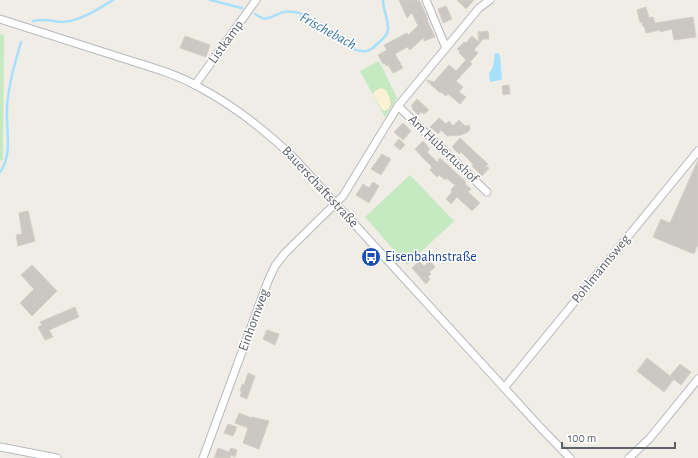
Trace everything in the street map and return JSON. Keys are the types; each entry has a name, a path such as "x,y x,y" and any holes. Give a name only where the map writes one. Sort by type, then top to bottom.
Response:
{"street":[{"name":"Listkamp","path":"195,85 256,0"},
{"path":"426,0 446,48"},
{"path":"337,203 343,196 398,106 479,8 490,0"},
{"name":"Bauerschaftsstraße","path":"0,19 161,71 195,85 224,101 249,118 276,140 337,203 504,388 570,458"},
{"name":"Am Hubertushof","path":"398,106 487,192"},
{"name":"Pohlmannsweg","path":"504,388 698,151"},
{"name":"Einhornweg","path":"203,458 268,281 275,266 285,253 337,203"},
{"path":"628,458 650,438 698,379"},
{"path":"0,447 57,458"}],"green space":[{"path":"0,34 4,35 3,160 0,161"},
{"path":"379,61 397,98 385,117 360,71"},
{"path":"410,175 454,221 407,265 365,217"}],"sand":[{"path":"381,88 386,90 390,98 390,107 385,111 382,110 373,94"}],"water":[{"path":"495,53 500,55 502,79 490,82 489,73 493,67"}],"building":[{"path":"399,0 419,0 435,37 424,41 423,38 410,50 407,47 395,54 403,68 393,73 388,65 386,66 385,63 383,64 378,55 387,50 384,45 407,33 408,35 418,26 412,13 407,18"},
{"path":"457,0 474,0 466,9"},
{"path":"446,6 452,19 443,23 438,9"},
{"path":"646,7 649,18 653,17 655,23 693,17 696,37 674,40 672,29 646,33 642,22 640,23 637,10"},
{"path":"488,31 489,39 483,39 474,50 478,53 470,62 472,64 456,81 463,87 459,92 466,97 460,104 448,94 446,96 441,92 440,93 426,80 434,82 449,65 456,71 466,60 457,49 464,42 466,43 472,36 479,42 478,32"},
{"path":"185,36 210,45 206,57 180,48"},
{"path":"509,85 510,94 503,95 502,86"},
{"path":"417,99 429,110 424,114 421,112 418,115 412,109 413,108 411,106"},
{"path":"439,118 446,124 449,121 453,126 459,120 465,126 469,125 470,129 468,132 461,135 447,136 441,130 438,134 430,127"},
{"path":"403,123 411,131 403,140 394,132"},
{"path":"460,138 488,164 486,166 489,168 482,176 461,152 459,154 452,147"},
{"path":"399,139 405,145 400,150 394,145"},
{"path":"423,141 430,149 427,152 437,162 440,158 466,182 465,184 471,189 468,192 480,203 472,211 457,197 451,204 446,199 452,192 451,190 455,185 446,178 445,180 439,175 437,177 430,170 432,167 415,149"},
{"path":"382,154 391,159 381,175 371,169"},
{"path":"698,160 698,244 694,254 653,237 661,219 670,223"},
{"path":"373,182 379,186 369,203 356,195 363,184 369,188"},
{"path":"28,211 35,241 18,246 16,235 22,234 19,213"},
{"path":"419,261 424,266 430,261 435,267 429,272 431,274 428,277 430,279 426,284 412,268"},
{"path":"32,265 57,291 32,316 20,303 34,289 21,275"},
{"path":"75,307 79,317 49,330 53,337 45,340 38,327 42,325 40,322"},
{"path":"267,330 279,334 275,345 263,339"},
{"path":"647,358 674,379 664,392 637,371"},
{"path":"680,364 691,372 681,385 670,376"},
{"path":"248,373 255,376 247,399 240,396 242,391 240,391 242,384 244,385"},
{"path":"239,413 252,418 269,421 259,449 243,443 248,428 235,423"},
{"path":"228,424 237,427 233,436 224,433"},
{"path":"218,448 229,452 231,448 237,450 235,457 231,455 230,458 214,458"}],"waterway":[{"name":"Frischebach","path":"33,21 44,20 61,22 74,20 95,11 113,0"},
{"name":"Frischebach","path":"210,0 242,8"},
{"name":"Frischebach","path":"255,14 264,19 288,11 299,13 350,48 359,51 367,51 382,40 388,30 383,0"},
{"name":"Frischebach","path":"0,172 4,165 8,150 7,109 9,92 21,42"}],"place":[{"name":"Eisenbahnstraße","path":"371,257"}]}
